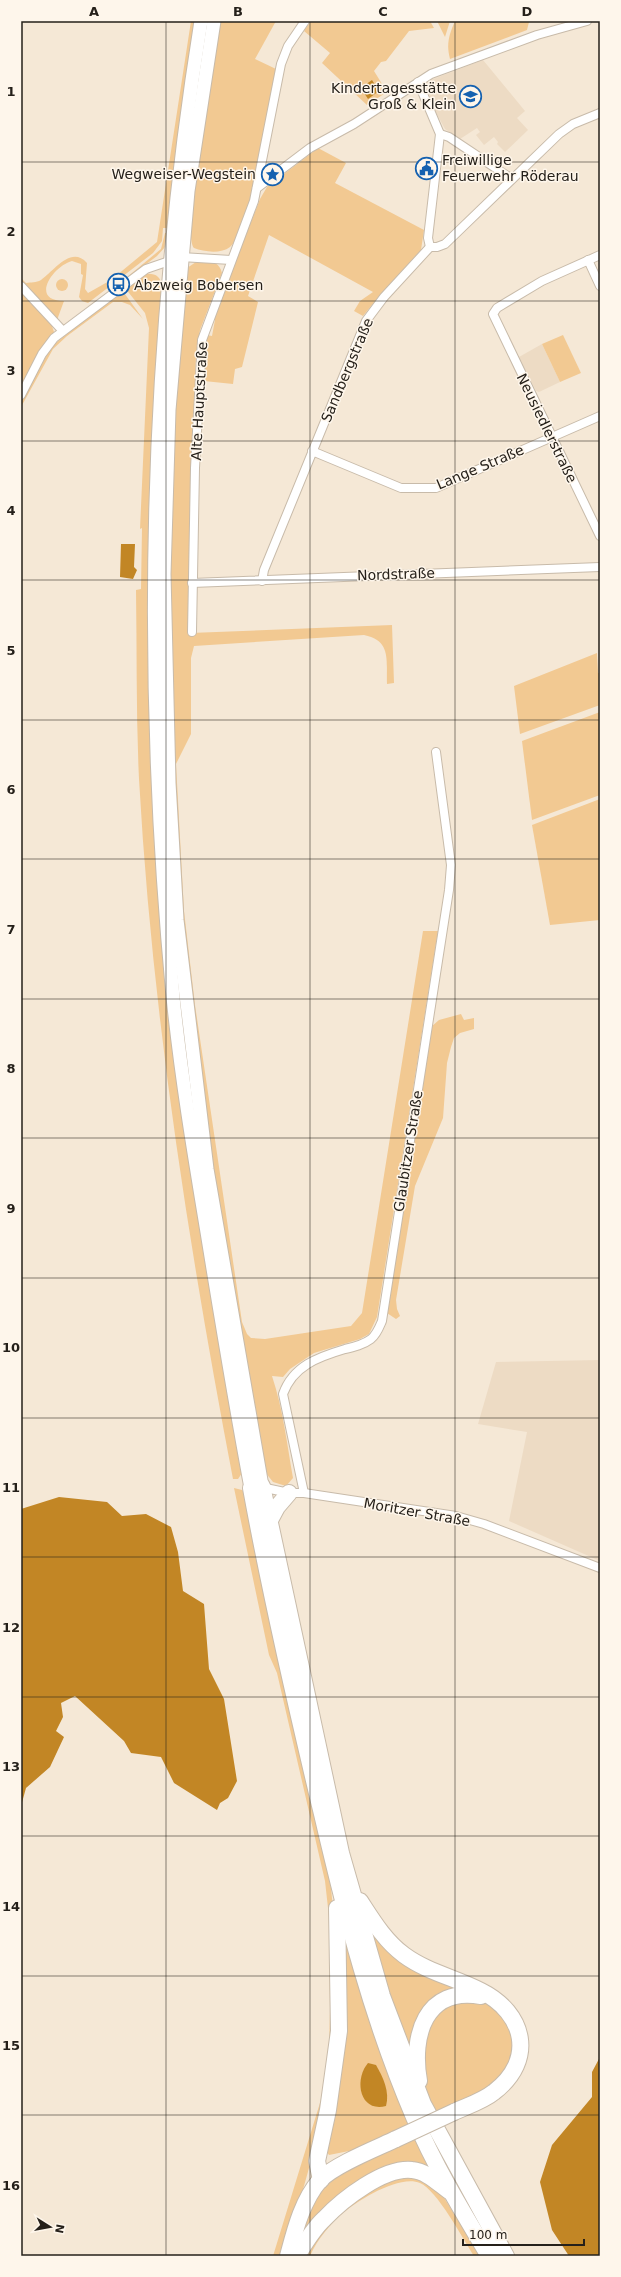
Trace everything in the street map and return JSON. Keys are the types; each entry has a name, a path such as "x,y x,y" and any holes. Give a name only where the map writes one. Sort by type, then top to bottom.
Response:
{"highway":[{"path":"257,1487 269,1522 342,1853 344,1884 339,2031 328,2110 317,2161 321,2180"},
{"path":"257,1487 288,1669 344,1884 379,2029 414,2118 452,2193 489,2256"},
{"path":"269,1522 277,1507 296,1493"},
{"path":"288,2256 299,2217 321,2180 350,2160 493,2093 506,2081 516,2068 521,2050 519,2030 510,2013 482,1991 430,1969 404,1956 380,1932 344,1884"},
{"path":"344,1884 388,2015 423,2104 506,2256"},
{"path":"423,2104 417,2069 416,2042 424,2021 434,2008 441,2002 464,1993 492,1998"},
{"path":"297,2256 323,2220 338,2206 368,2184 394,2171 412,2170 426,2174 452,2193"}],"main road":[{"path":"201,21 182,152 169,417 164,574 169,783 177,920 207,1169 257,1487"},
{"path":"176,258 214,21"}],"street":[{"name":"Alte Hauptstraße","path":"192,632 192,584 201,344 204,331 257,188 281,64 288,46 305,21"},
{"path":"257,188 310,148 354,124 418,82 444,69 537,35 587,21"},
{"path":"418,82 440,134 428,238 430,247"},
{"name":"Sandbergstraße","path":"262,581 264,570 366,320 384,296 430,247 437,248 445,244 566,128 600,113"},
{"path":"440,134 448,137 512,179"},
{"path":"600,255 588,260 600,286"},
{"path":"21,395 46,349 62,330 146,269 176,258 231,260"},
{"name":"Neusiedlerstraße","path":"588,260 542,281 497,308 493,314 494,320 600,536"},
{"path":"21,286 62,330"},
{"name":"Lange Straße","path":"312,451 401,488 436,488 600,416"},
{"name":"Nordstraße","path":"192,584 600,566"},
{"name":"Glaubitzer Straße","path":"296,1493 283,1394 286,1385 294,1374 316,1358 363,1344 371,1339 378,1332 382,1321 449,890 450,865 436,752"},
{"name":"Moritzer Straße","path":"257,1487 456,1516 484,1524 600,1568"}],"shaded area":[{"path":"191,21 196,21 168,228 163,228 162,241 153,253 88,303 82,301 79,297 83,275 81,274 81,264 72,261 58,269 48,283 46,290 48,295 54,299 64,301 57,320 21,282 21,278 26,283 39,281 63,261 75,257 81,258 87,263 85,289 88,293 111,280 157,242"},
{"path":"217,21 276,21 255,59 276,69 259,164 245,217 238,236 230,247 222,251 212,252 194,248 191,235 191,211 199,140"},
{"path":"311,21 430,21 434,28 409,31 386,61 381,62 374,71 387,92 367,105 322,63 330,53 304,31"},
{"path":"437,21 450,21 445,37"},
{"path":"455,21 529,22 527,30 450,59 448,49 449,40"},
{"name":"Kindertagesstätte Groß & Klein","path":"483,60 525,111 517,118 528,130 505,152 497,144 498,142 494,137 484,145 476,135 480,132 477,128 460,139 445,129 433,107 426,85 428,81"},
{"path":"372,80 379,91 368,99 361,88"},
{"path":"318,148 346,163 335,183 424,230 421,250 363,316 354,311 360,301 373,292 269,235 248,296 258,302 242,367 235,369 233,384 204,381 207,335 212,336 215,320 213,319 260,199 267,187"},
{"path":"165,233 167,233 165,247 157,256 109,292 161,249"},
{"path":"208,261 215,263 222,273 200,330 196,356 188,593 190,633 392,625 394,683 387,684 387,660 383,647 373,638 364,635 194,646 191,658 191,734 176,764 184,911 195,1005 242,1322 247,1334 251,1338 265,1339 351,1326 362,1313 423,931 438,931 377,1317 369,1334 360,1339 314,1353 290,1369 283,1377 272,1376 282,1414 293,1478 286,1486 273,1482 265,1472 216,1199 179,896 170,670 169,540 179,342 187,268 196,262"},
{"path":"145,274 157,276 162,287 154,402 149,528 149,704 156,850 242,1473 238,1479 233,1479 187,1218 163,1043 145,867 138,755 136,590 141,589 142,528 140,529 149,328 145,313 125,288"},
{"path":"60,279 64,279 68,285 64,291 60,291 56,287 56,283"},
{"path":"21,290 52,326 54,332 37,355 21,387"},
{"path":"122,290 143,319 130,305 122,302 113,302 67,336 53,349 21,407 21,401 52,346"},
{"path":"563,335 581,373 560,382 542,344"},
{"path":"542,344 560,382 539,392 536,391 519,357"},
{"path":"121,544 135,544 134,567 137,570 133,579 120,577"},
{"path":"597,653 598,673 600,673 600,705 520,734 514,686"},
{"path":"600,712 600,795 532,820 522,741"},
{"path":"600,799 600,920 550,925 532,825"},
{"path":"461,1014 464,1020 474,1018 474,1029 460,1033 454,1038 451,1047 447,1063 443,1118 415,1186 396,1300 397,1309 400,1316 396,1319 387,1313 431,1027 439,1020"},
{"path":"600,1360 600,1561 509,1521 527,1432 478,1424 496,1362"},
{"path":"234,1488 242,1490 248,1496 330,1878 335,1939 335,2000 326,2092 312,2156 283,2256 273,2256 323,2093 329,2053 329,1917 325,1881 277,1673 269,1655"},
{"path":"59,1497 107,1502 122,1516 146,1514 171,1527 178,1552 183,1591 204,1604 209,1669 224,1699 237,1781 228,1798 220,1803 217,1810 174,1783 161,1757 131,1753 124,1741 75,1696 61,1703 63,1717 56,1731 64,1737 50,1767 26,1788 21,1806 21,1509"},
{"path":"365,1918 375,1933 473,1990 440,1998 414,2070"},
{"path":"344,1928 412,2125 354,2150 329,2155 323,2146"},
{"path":"472,1997 495,2005 512,2028 515,2052 500,2079 476,2095 435,2113 423,2080 423,2031 439,2009"},
{"path":"600,2057 600,2256 569,2256 552,2230 540,2182 552,2145 592,2097 592,2072"},
{"path":"368,2063 376,2065 383,2080 387,2095 386,2106 377,2107 370,2104 365,2100 362,2093 360,2085 361,2077"},
{"path":"417,2136 438,2177 402,2166 301,2241 307,2214 316,2199 327,2186 340,2175 370,2157"},
{"path":"419,2175 443,2196 480,2256 474,2256 442,2205 427,2187 412,2181 391,2185 369,2195 350,2208 338,2217 329,2227 316,2244 310,2256 304,2256 336,2213 389,2178"}],"place":[{"name":"Kindertagesstätte Groß & Klein","path":"471,96"},
{"name":"Freiwillige Feuerwehr Röderau","path":"426,168"},
{"name":"Wegweiser-Wegstein","path":"272,174"},
{"name":"Abzweig Bobersen","path":"118,285"}]}
